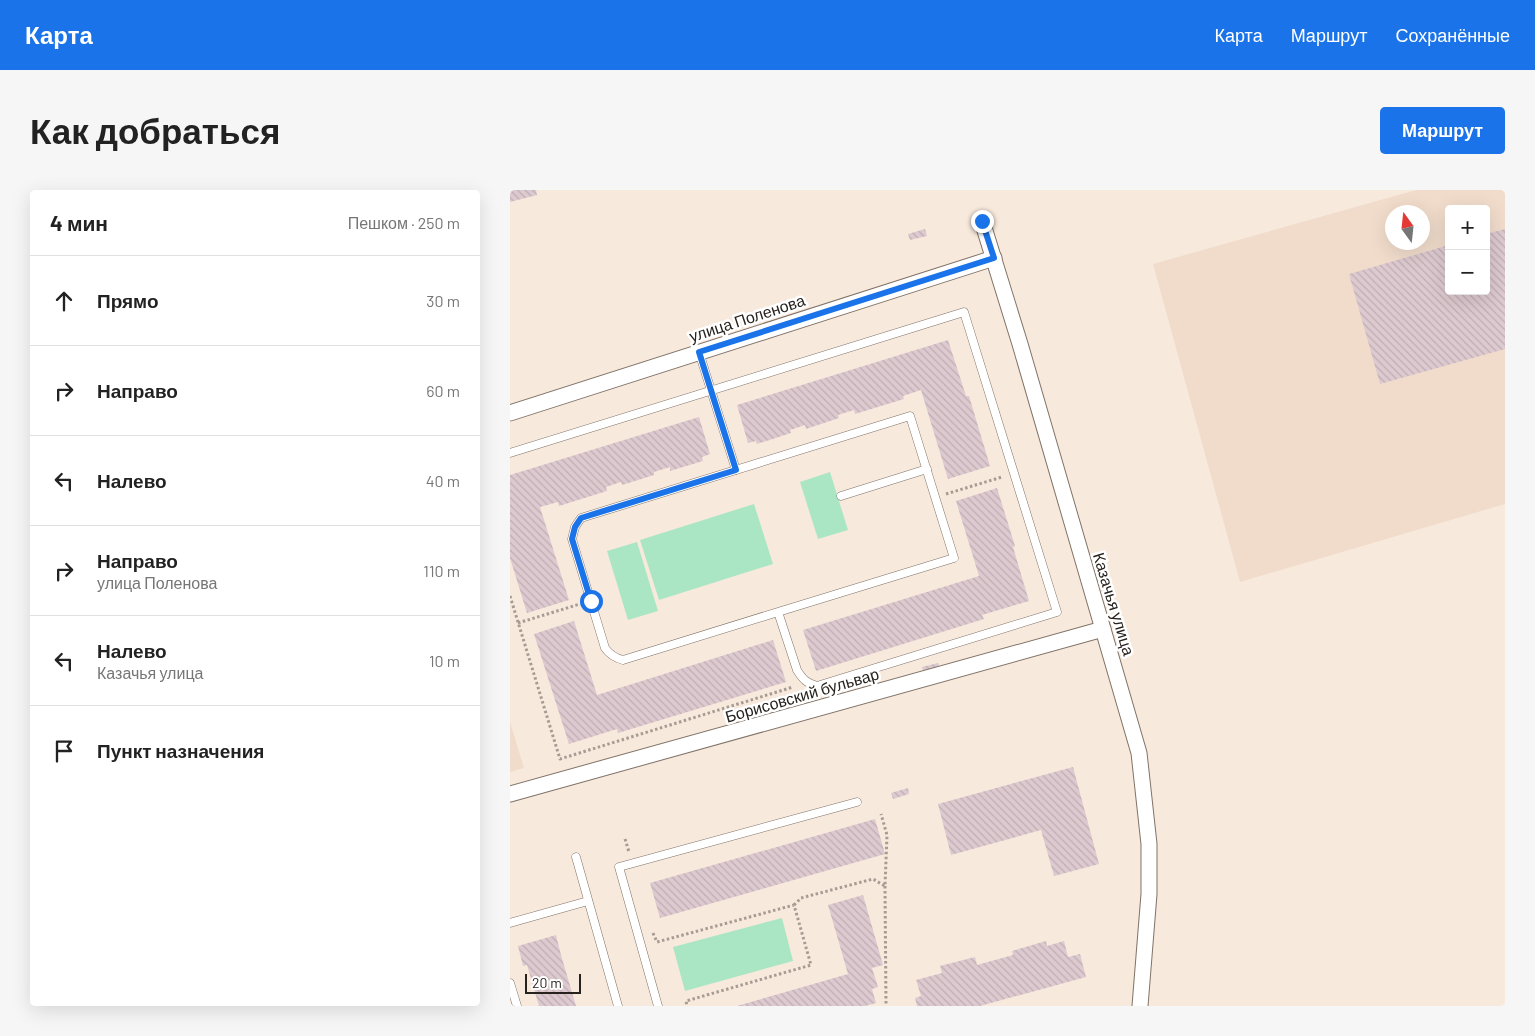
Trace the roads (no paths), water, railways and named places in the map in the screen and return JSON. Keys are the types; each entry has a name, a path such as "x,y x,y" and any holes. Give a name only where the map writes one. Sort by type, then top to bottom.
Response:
{"street":[{"name":"Казачья улица","path":"982,221 1139,753 1147,810 1149,844 1149,894 1140,1006"},
{"name":"улица Поленова","path":"510,413 994,258"},
{"name":"Борисовский бульвар","path":"510,794 1103,629"}],"lane":[{"path":"510,452 964,312 1056,612 817,686 807,683 797,670 778,612"},
{"path":"699,352 736,470"},
{"path":"910,416 927,469 954,558 623,660 613,656 605,648 572,539 575,527 581,518 910,416"},
{"path":"841,496 927,469"},
{"path":"658,1006 619,867 857,802"},
{"path":"576,857 618,1006"},
{"path":"510,923 588,901"},
{"path":"510,983 517,1006"}]}
